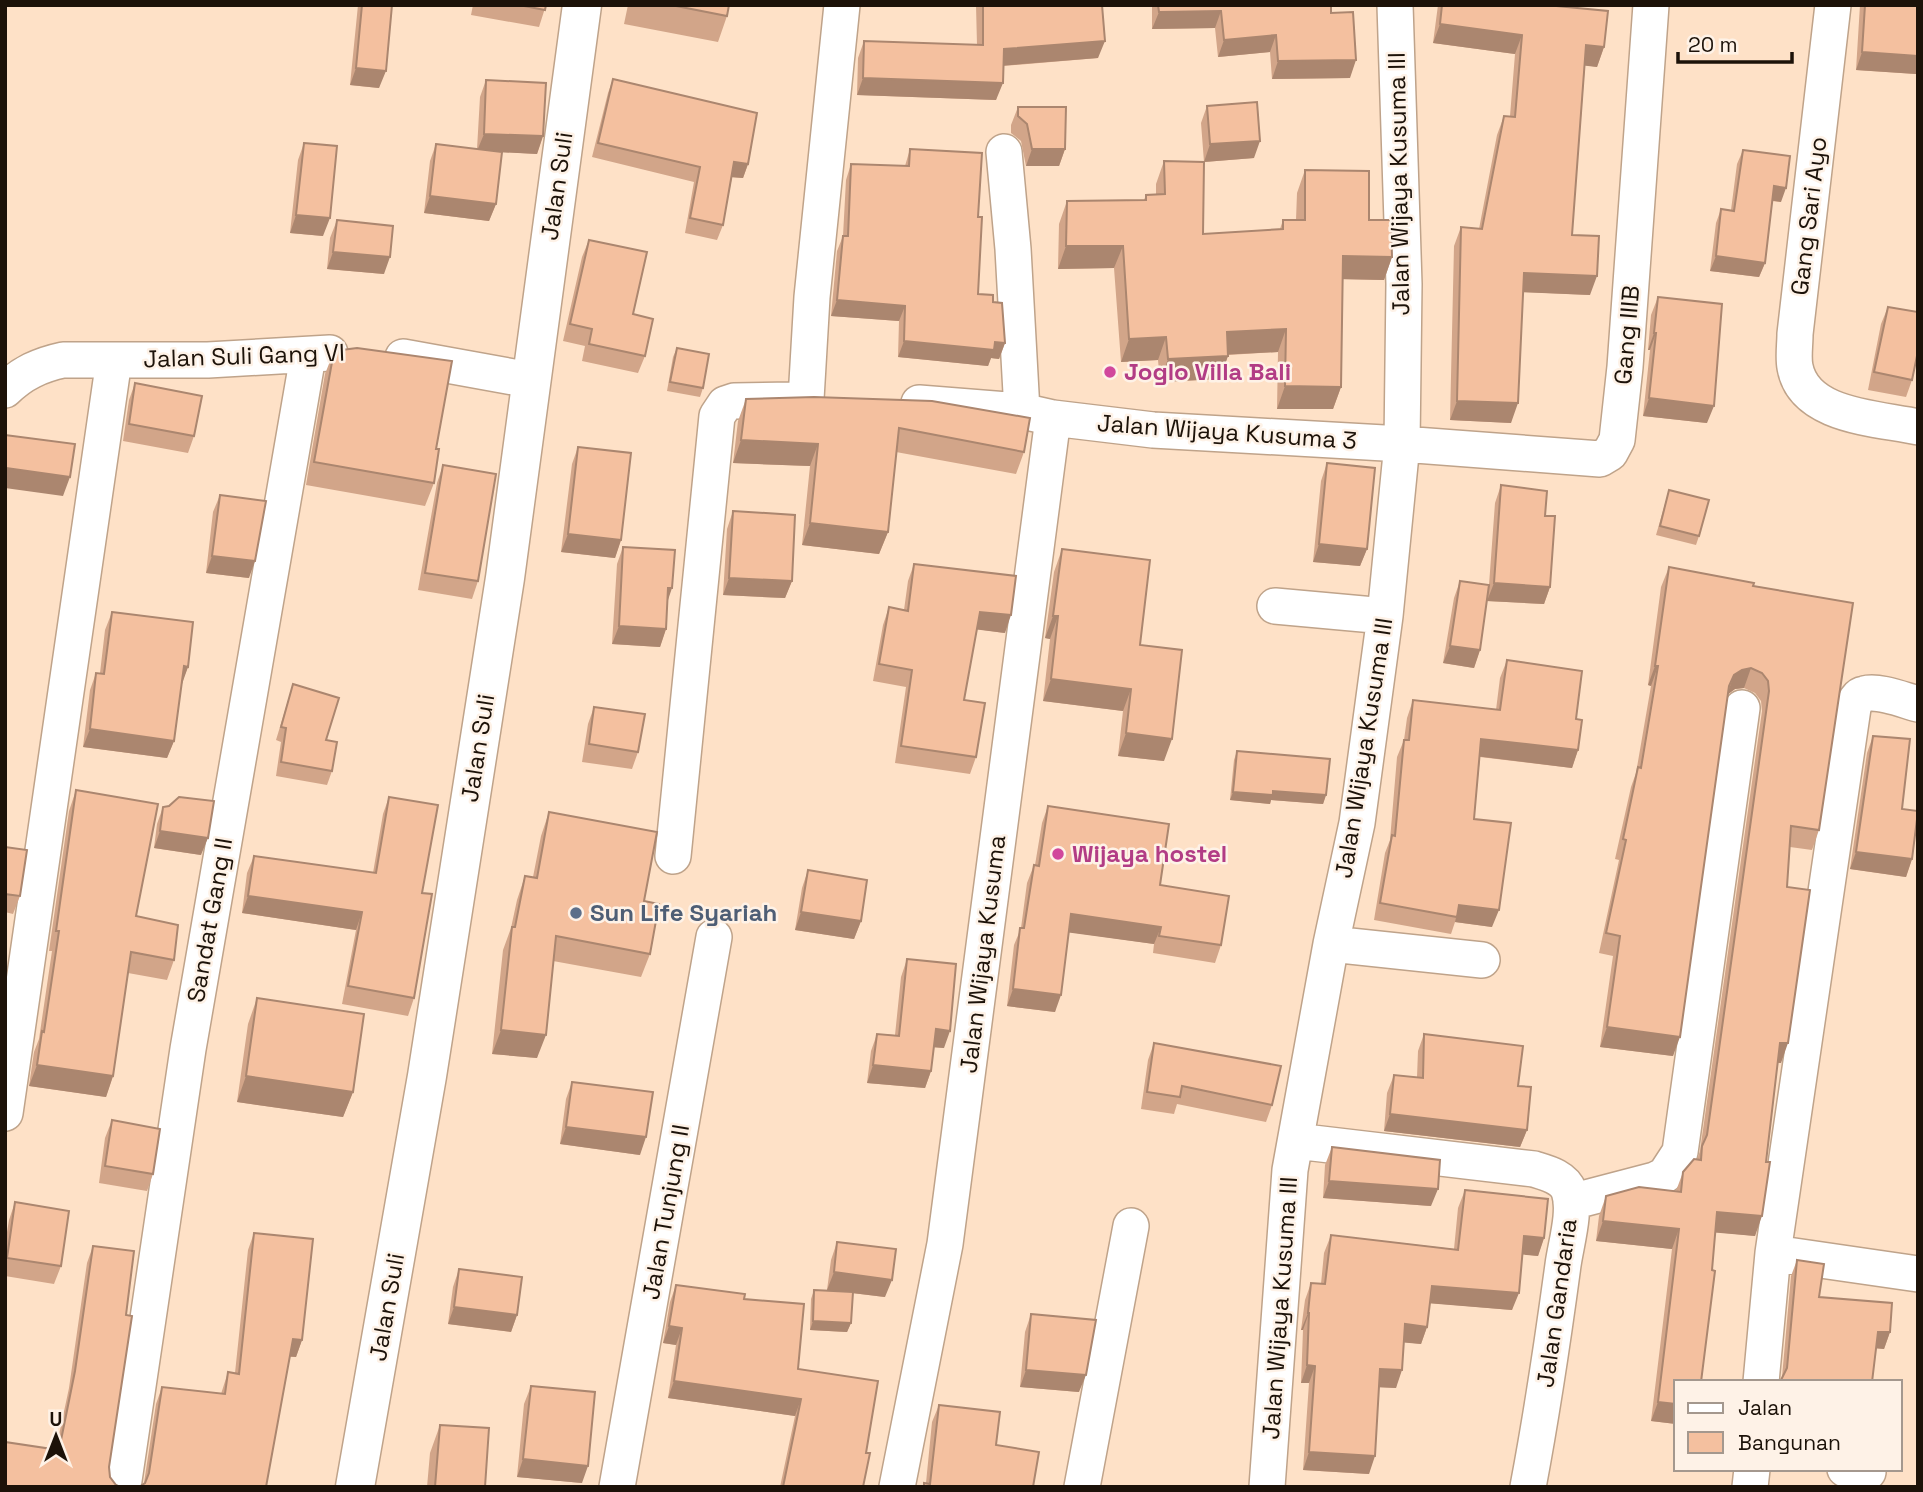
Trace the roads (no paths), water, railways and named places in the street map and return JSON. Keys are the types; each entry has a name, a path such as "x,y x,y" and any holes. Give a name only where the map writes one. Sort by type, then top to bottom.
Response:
{"main road":[{"name":"Jalan Suli","path":"355,1487 431,1048 505,578 582,5"}],"street":[{"path":"673,856 717,416 725,404 734,401 819,400 812,297 842,5"},
{"name":"Jalan Wijaya Kusuma III","path":"1267,1487 1287,1191 1331,944 1357,822 1385,616 1402,444 1404,284 1395,5"},
{"name":"Gang IIIB","path":"1402,444 1600,459 1610,453 1617,440 1625,367 1651,5"},
{"name":"Gang Sari Ayo","path":"1833,5 1795,334 1795,368 1807,394 1833,410 1918,427"},
{"name":"Jalan Wijaya Kusuma","path":"897,1487 945,1244 1037,415 1013,249 1004,152"},
{"name":"Jalan Suli Gang VI","path":"5,390 13,381 40,365 63,360 208,360 308,356 348,351 417,359 530,380"},
{"name":"Sandat Gang II","path":"123,1487 188,1049 308,356"},
{"path":"5,1113 64,789 114,360"},
{"name":"Jalan Wijaya Kusuma 3","path":"885,402 1037,415 1153,430 1402,444"},
{"path":"1275,606 1385,616"},
{"path":"1761,1380 1773,1253 1853,708 1857,697 1864,694 1878,694 1918,704"},
{"path":"1572,1202 1655,1180 1669,1170 1680,1152 1742,708"},
{"name":"Jalan Tunjung II","path":"617,1487 714,937"},
{"path":"1331,944 1482,960"},
{"name":"Jalan Gandaria","path":"1296,1141 1534,1169 1555,1175 1568,1188 1572,1202 1528,1487"},
{"path":"1082,1487 1131,1226"},
{"path":"1773,1253 1918,1275"}],"place":[{"name":"Joglo Villa Bali","path":"1110,372"},
{"name":"Wijaya hostel","path":"1058,854"},
{"name":"Sun Life Syariah","path":"576,913"}]}
